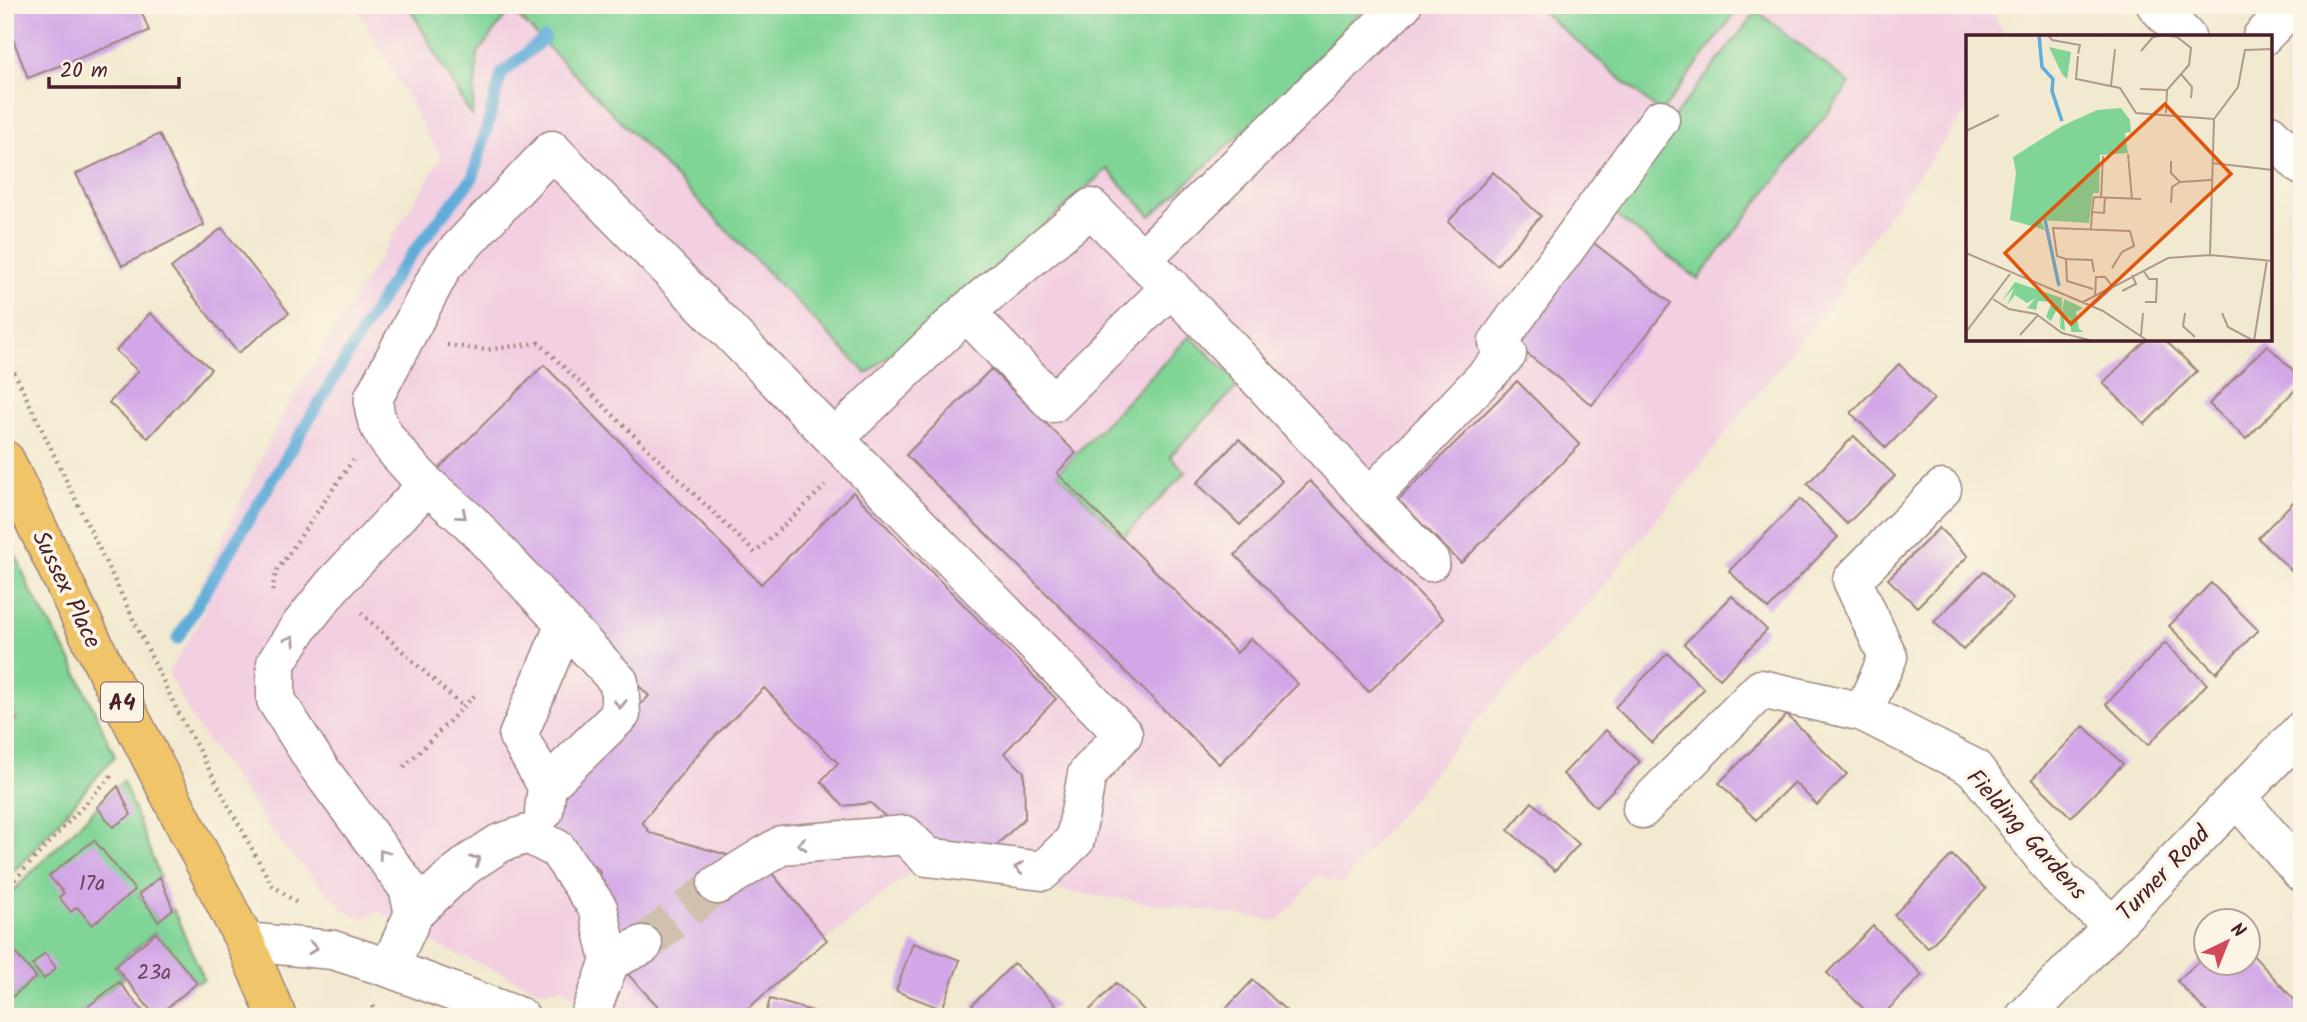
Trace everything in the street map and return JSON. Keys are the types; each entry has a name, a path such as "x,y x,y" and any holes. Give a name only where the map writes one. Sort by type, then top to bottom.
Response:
{"main road":[{"name":"Sussex Place","path":"5,460 104,668 245,942"},
{"name":"A4","path":"245,942 277,1017"}],"street":[{"path":"1142,259 1402,5"},
{"path":"2156,5 2184,35"},
{"path":"2264,35 2293,5"},
{"path":"1369,498 1507,354 1497,342 1660,119"},
{"path":"547,786 621,714 619,682 471,523 427,485 385,437 372,411 374,397 443,266 552,150 1123,734 1087,774 1075,841 1043,871 927,857 905,835 782,845 717,885"},
{"path":"844,449 966,313 1091,208 1171,287 1430,562"},
{"path":"966,313 1053,402 1171,287"},
{"path":"414,913 408,888 317,765 276,701 276,663 297,630 332,586 427,485"},
{"path":"1863,712 1888,657 1852,580 1942,489"},
{"path":"542,841 547,786 519,736 565,624"},
{"name":"Fielding Gardens","path":"1642,809 1761,689 1863,712 1973,768 2063,881 2113,925"},
{"name":"Turner Road","path":"2025,1017 2302,730"},
{"path":"2237,797 2302,873"},
{"path":"389,968 414,913 451,878 500,843 528,834 557,849 627,953 589,1017"},
{"path":"245,942 333,950 520,1017"}],"path":[{"path":"437,344 485,350 539,342 755,553 844,449"},
{"path":"5,353 177,710 271,884 300,905"},
{"path":"332,586 463,707"},
{"path":"404,767 475,695"},
{"path":"5,890 117,770"}],"shaded area":[{"path":"355,5 1986,5 2006,35 1966,35 1966,111 1842,278 1846,284 1596,595 1478,719 1342,884 1318,876 1279,921 913,870 733,1017 640,1017 583,1003 563,988 542,991 427,941 379,911 359,918 346,911 287,851 197,727 168,673 198,624 210,597 201,585 280,419 441,158"}],"green space":[{"path":"408,5 1366,5 1279,99 1151,216 1107,169 1029,239 867,374 511,9 478,53 472,117"},
{"path":"1534,5 1741,5 1661,113"},
{"path":"1757,11 1850,84 1698,279 1604,206"},
{"path":"1190,336 1240,384 1170,456 1186,472 1123,537 1057,473"},
{"path":"5,535 29,588 73,664 115,756 5,880 5,726 16,720 5,702"},
{"path":"123,781 160,877 139,895 158,920 173,909 204,979 197,983 155,933 115,966 124,978 75,1017 10,1017 5,1012 5,1003 35,977 5,941 5,899"}],"building":[{"path":"20,5 139,5 149,31 28,78 5,18 5,11"},
{"path":"159,134 204,225 122,266 76,174"},
{"path":"1493,172 1541,216 1497,265 1448,222"},
{"path":"222,228 289,313 238,353 171,268"},
{"path":"1590,240 1671,303 1592,405 1511,341"},
{"path":"150,313 211,369 148,438 109,403 138,371 116,351"},
{"path":"2145,341 2166,341 2197,371 2145,424 2103,383"},
{"path":"2267,345 2302,379 2302,383 2246,439 2209,404"},
{"path":"1899,364 1934,399 1886,448 1851,413"},
{"path":"544,365 761,584 853,492 1056,699 1004,753 1024,772 1025,818 986,855 905,835 871,803 843,806 821,781 838,763 764,688 702,749 642,822 650,833 766,866 827,940 738,1017 668,1017 620,966 599,870 554,833 556,789 649,696 431,476"},
{"path":"991,369 1076,453 1057,473 1237,653 1251,638 1298,684 1219,764 906,455"},
{"path":"1517,381 1580,445 1461,563 1398,500"},
{"path":"1854,436 1895,476 1847,524 1807,484"},
{"path":"1239,439 1282,481 1240,525 1197,483"},
{"path":"1310,481 1444,619 1369,692 1235,555"},
{"path":"2302,493 2302,581 2258,538"},
{"path":"1800,499 1838,537 1768,609 1729,571"},
{"path":"1939,528 1968,556 1917,607 1888,579"},
{"path":"1984,571 2013,599 1963,650 1934,622"},
{"path":"2211,583 2258,630 2216,673 2169,626"},
{"path":"1732,596 1767,630 1720,679 1684,644"},
{"path":"2165,643 2207,684 2148,745 2106,704"},
{"path":"1668,653 1704,689 1652,743 1615,707"},
{"path":"5,702 16,720 5,726"},
{"path":"1787,715 1847,774 1817,805 1794,782 1756,820 1719,783"},
{"path":"2084,726 2123,764 2071,817 2032,779"},
{"path":"1606,730 1640,762 1596,807 1563,774"},
{"path":"118,786 131,815 113,827 97,807"},
{"path":"1532,802 1579,844 1555,871 1508,830"},
{"path":"94,840 135,890 92,925 77,907 71,912 59,897 64,893 49,876"},
{"path":"1952,855 1986,889 1928,948 1894,915"},
{"path":"160,877 173,909 158,921 139,894"},
{"path":"1873,926 1922,975 1881,1017 1872,1017 1827,973"},
{"path":"156,933 197,983 156,1017 115,966"},
{"path":"5,941 36,977 5,1003"},
{"path":"913,943 960,960 942,1009 896,991"},
{"path":"45,953 56,968 44,979 32,965"},
{"path":"1014,963 1056,1005 1044,1017 984,1017 972,1005"},
{"path":"2262,965 2302,1008 2295,1017 2211,1017 2177,981 2192,968 2192,976 2262,976"},
{"path":"1253,980 1293,1017 1218,1017"},
{"path":"119,982 148,1017 75,1017"},
{"path":"1116,983 1151,1017 1083,1017"},
{"path":"770,999 830,1016 830,1017 765,1017"}],"waterway":[{"path":"177,639 397,273 473,177 502,73 545,38"}],"tunnel":[{"path":"643,945 717,885"}]}
